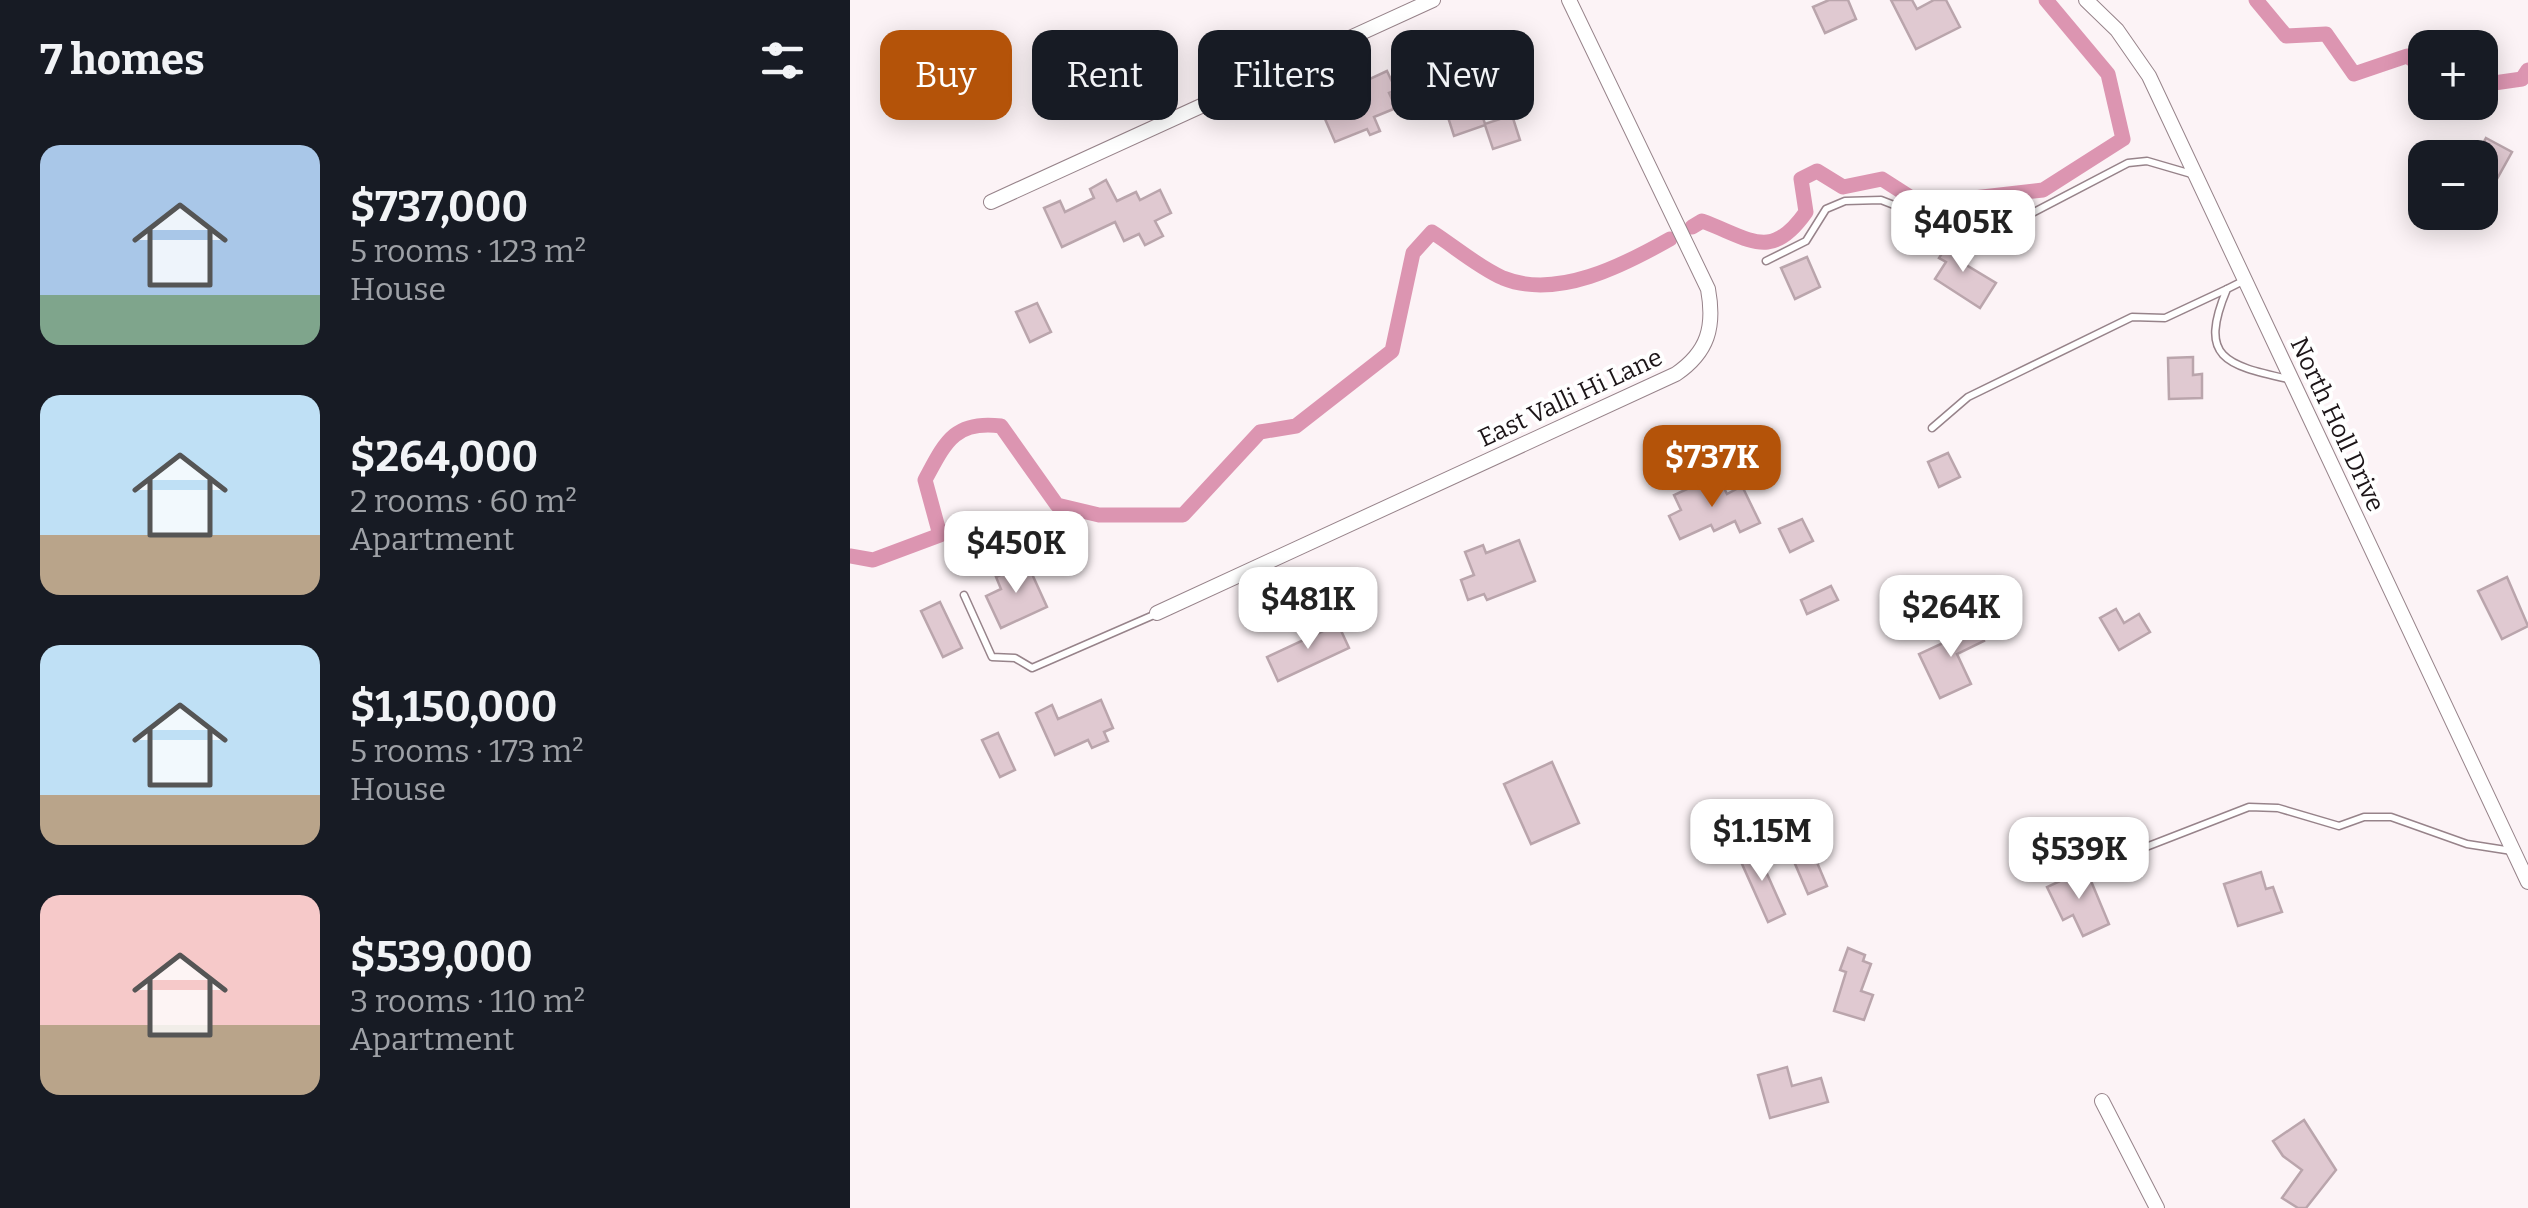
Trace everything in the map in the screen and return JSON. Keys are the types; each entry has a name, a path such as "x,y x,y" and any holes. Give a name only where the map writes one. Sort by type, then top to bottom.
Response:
{"street":[{"path":"991,202 1432,0"},
{"name":"East Valli Hi Lane","path":"1158,613 1676,374 1692,363 1705,346 1713,317 1708,289 1569,0"},
{"name":"North Holl Drive","path":"2086,0 2117,30 2149,76 2528,882"},
{"path":"2102,1102 2157,1208"}],"lane":[{"path":"1766,261 1806,241 1826,209 1844,201 1881,200 1935,220 2020,220 2137,161 2196,175"},
{"path":"1932,428 1968,398 2132,316 2165,318 2245,280"},
{"path":"2227,288 2213,322 2213,340 2222,355 2239,366 2293,381"},
{"path":"964,595 992,657 1015,658 1032,668 1158,613"},
{"path":"2052,868 2064,855 2128,854 2249,806 2278,808 2339,826 2364,817 2391,817 2466,844 2513,851"}],"building":[{"path":"1829,0 1848,0 1856,19 1825,33 1813,7"},
{"path":"1891,0 1912,0 1917,9 1934,0 1946,0 1960,27 1916,49"},
{"path":"1387,71 1391,79 1391,110 1374,117 1380,131 1370,135 1367,129 1335,142 1325,120 1371,120 1371,78"},
{"path":"1449,120 1484,120 1485,124 1514,120 1520,140 1493,149 1485,125 1454,136"},
{"path":"2498,144 2512,152 2498,177"},
{"path":"1106,180 1117,201 1136,192 1140,200 1160,190 1171,213 1155,221 1163,236 1145,245 1139,234 1124,241 1115,222 1062,247 1044,208 1060,201 1065,212 1094,198 1090,189"},
{"path":"1953,237 1972,249 1963,263 1996,283 1980,308 1935,279 1946,262 1939,258"},
{"path":"1807,257 1820,287 1795,299 1781,268"},
{"path":"1037,303 1051,332 1030,342 1016,312"},
{"path":"2193,357 2193,375 2202,374 2202,398 2169,399 2168,358"},
{"path":"1948,453 1960,477 1939,487 1928,462"},
{"path":"1721,482 1727,494 1742,486 1760,523 1740,532 1735,521 1714,531 1711,525 1680,539 1669,516 1681,510 1674,495 1700,483 1703,491"},
{"path":"1802,519 1813,541 1790,552 1779,529"},
{"path":"1519,540 1535,581 1487,600 1484,594 1468,600 1461,580 1474,575 1465,552 1483,545 1486,553"},
{"path":"1027,563 1047,607 1001,628 986,596 1001,589 996,577"},
{"path":"2507,577 2528,626 2502,639 2478,591"},
{"path":"1831,586 1838,600 1807,614 1801,600"},
{"path":"940,602 962,648 943,657 921,611"},
{"path":"2116,609 2124,623 2139,614 2150,632 2119,650 2100,618"},
{"path":"1974,620 1984,641 1957,654 1971,684 1940,698 1919,654 1954,638 1951,631"},
{"path":"1338,624 1349,648 1278,681 1267,657"},
{"path":"1101,700 1113,728 1104,732 1108,741 1092,748 1088,740 1055,755 1036,713 1052,705 1058,719"},
{"path":"998,733 1015,770 1000,777 982,740"},
{"path":"1552,762 1579,823 1531,844 1504,784"},
{"path":"1802,827 1827,886 1808,894 1783,836"},
{"path":"1755,847 1785,914 1768,922 1738,855"},
{"path":"2086,869 2109,924 2083,936 2073,915 2063,920 2047,887"},
{"path":"2261,872 2266,889 2273,887 2282,912 2238,926 2224,884"},
{"path":"1848,948 1865,955 1863,961 1871,964 1861,991 1873,995 1864,1020 1834,1011 1846,972 1840,970"},
{"path":"1787,1067 1792,1086 1821,1078 1828,1102 1770,1118 1758,1075"},
{"path":"2304,1120 2336,1170 2306,1208 2298,1208 2282,1198 2302,1170 2283,1156 2273,1141"}],"waterway":[{"path":"1692,227 1702,221 1747,239 1771,242 1782,237 1806,212 1801,179 1817,171 1843,187 1882,179 1921,204 2043,190 2123,139 2108,74 2046,0"},
{"path":"2256,0 2286,36 2326,34 2354,74 2408,57"},
{"path":"2498,82 2522,79 2528,70"},
{"path":"850,556 873,560 940,535 925,480 953,437 985,425 1001,426 1057,505 1099,515 1183,515 1260,432 1296,426 1392,351 1413,253 1432,232 1503,278 1545,285 1611,269 1670,239"}]}
